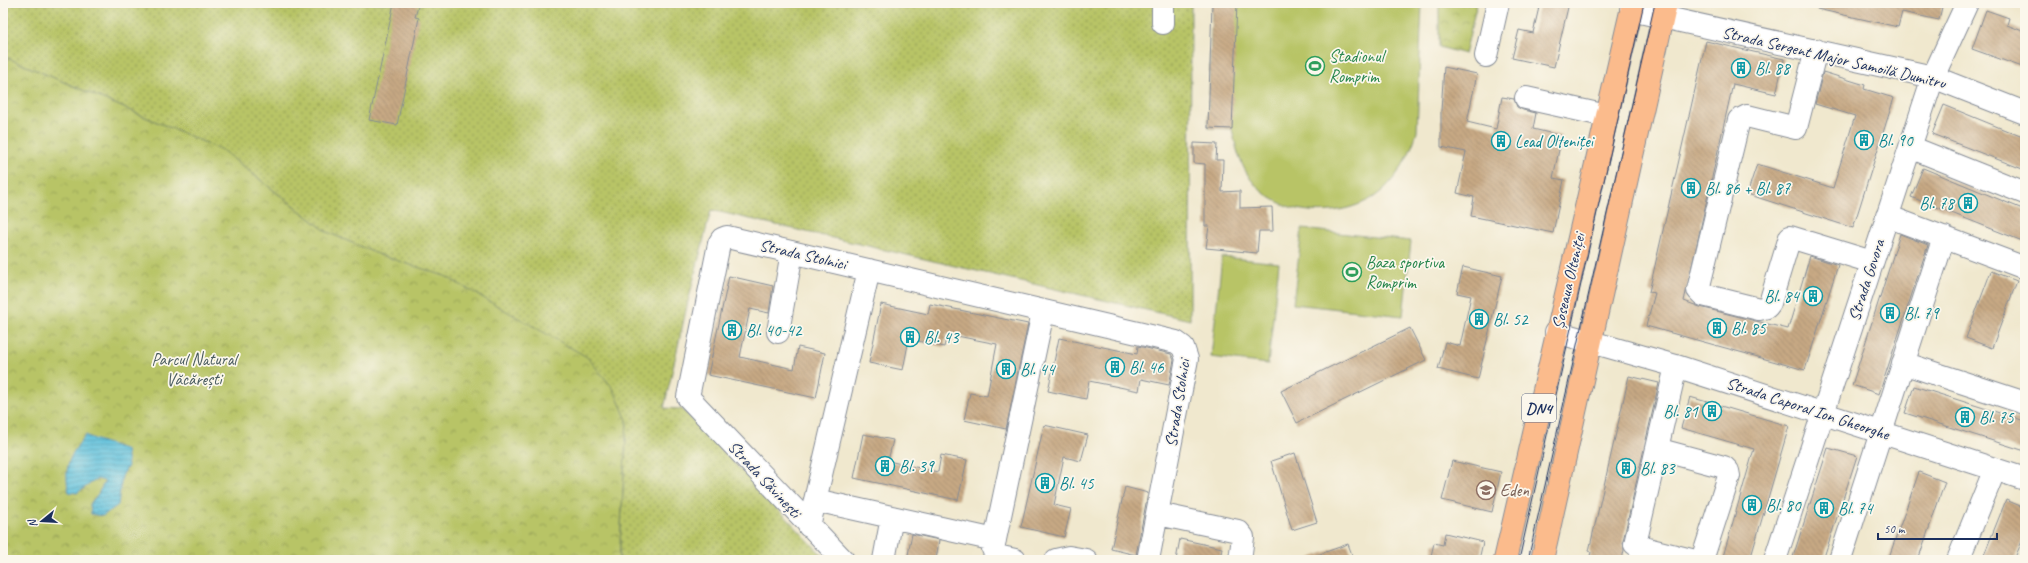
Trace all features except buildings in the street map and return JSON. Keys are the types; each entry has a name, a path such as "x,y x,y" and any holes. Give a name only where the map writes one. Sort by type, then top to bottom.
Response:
{"main road":[{"name":"Șoseaua Olteniței","path":"1505,560 1556,332 1632,6"},
{"name":"Șoseaua Olteniței","path":"1542,560 1664,10"}],"street":[{"path":"1486,56 1498,3"},
{"name":"Strada Govora","path":"1775,560 1933,77 1967,3"},
{"name":"Strada Sergent Major Samoilă Dumitru","path":"1632,6 1664,10 1816,50 1933,77 2025,113"},
{"path":"1816,50 1796,128 1747,116 1739,120 1698,290 1703,295 1750,307 1759,309 1767,307 1770,303 1790,237 1872,262"},
{"path":"1526,98 1607,116"},
{"path":"1910,147 2025,193"},
{"path":"1887,216 2025,268"},
{"name":"Strada Stolnici","path":"688,397 719,244 722,238 727,237 1042,312 1176,342 1183,347 1187,359 1158,514"},
{"path":"1840,560 1944,237"},
{"path":"778,332 792,252"},
{"path":"809,526 869,270"},
{"path":"1015,560 994,554 993,549 1042,312"},
{"name":"Strada Caporal Ion Gheorghe","path":"1556,332 1590,340 1676,366 2025,479"},
{"path":"1903,363 2025,403"},
{"path":"1676,366 1635,544 1639,548 1691,560"},
{"name":"Strada Săvinești","path":"688,397 809,526 843,560"},
{"path":"1657,449 1724,467 1728,471 1729,476 1702,560"},
{"path":"1958,560 1995,469"},
{"name":"Strada Săvinești","path":"815,500 995,540"},
{"path":"1148,560 1158,514 1238,531 1243,537 1240,560"},
{"path":"884,560 892,517"},
{"path":"1056,560 1069,557 1086,560"}],"green space":[{"path":"3,3 1191,3 1190,320 711,210 664,408 682,409 827,560 619,560 627,420 380,255 327,232 222,150 3,56"},
{"name":"Stadionul Romprim","path":"1212,3 1422,3 1417,132 1401,168 1382,191 1358,205 1340,210 1321,212 1303,210 1286,205 1270,197 1256,185 1240,160 1232,129 1208,128"},
{"path":"1439,3 1477,3 1465,54 1439,47"},
{"name":"Parcul Natural Văcărești","path":"3,56 222,150 327,232 380,255 445,276 587,357 613,388 627,420 619,560 3,560"},
{"name":"Baza sportiva Romprim","path":"1302,229 1411,241 1403,316 1293,304"},
{"path":"1222,257 1279,263 1268,364 1211,357"}],"water":[{"path":"86,435 126,450 128,466 122,476 118,505 103,516 91,514 90,504 98,494 105,481 97,479 77,493 69,492 67,483 69,461 76,448"}],"tram line":[{"path":"1519,560 1644,3"},
{"path":"1528,560 1655,3"}],"place":[{"name":"Stadionul Romprim","path":"1315,66"},
{"name":"Bl. 88","path":"1741,68"},
{"name":"Bl. 90","path":"1864,140"},
{"name":"Lead Olteniței","path":"1501,141"},
{"name":"Bl. 86 + Bl. 87","path":"1691,188"},
{"name":"Bl. 78","path":"1968,203"},
{"name":"Baza sportiva Romprim","path":"1352,272"},
{"name":"Bl. 84","path":"1813,296"},
{"name":"Bl. 79","path":"1890,313"},
{"name":"Bl. 52","path":"1479,319"},
{"name":"Bl. 85","path":"1717,328"},
{"name":"Bl. 40-42","path":"732,330"},
{"name":"Bl. 43","path":"910,337"},
{"name":"Bl. 46","path":"1115,367"},
{"name":"Bl. 44","path":"1006,369"},
{"name":"Bl. 81","path":"1712,411"},
{"name":"Bl. 75","path":"1965,417"},
{"name":"Bl. 39","path":"885,466"},
{"name":"Bl. 83","path":"1626,468"},
{"name":"Bl. 45","path":"1045,483"},
{"name":"Eden","path":"1486,490"},
{"name":"Bl. 80","path":"1752,505"},
{"name":"Bl. 74","path":"1824,508"}]}
